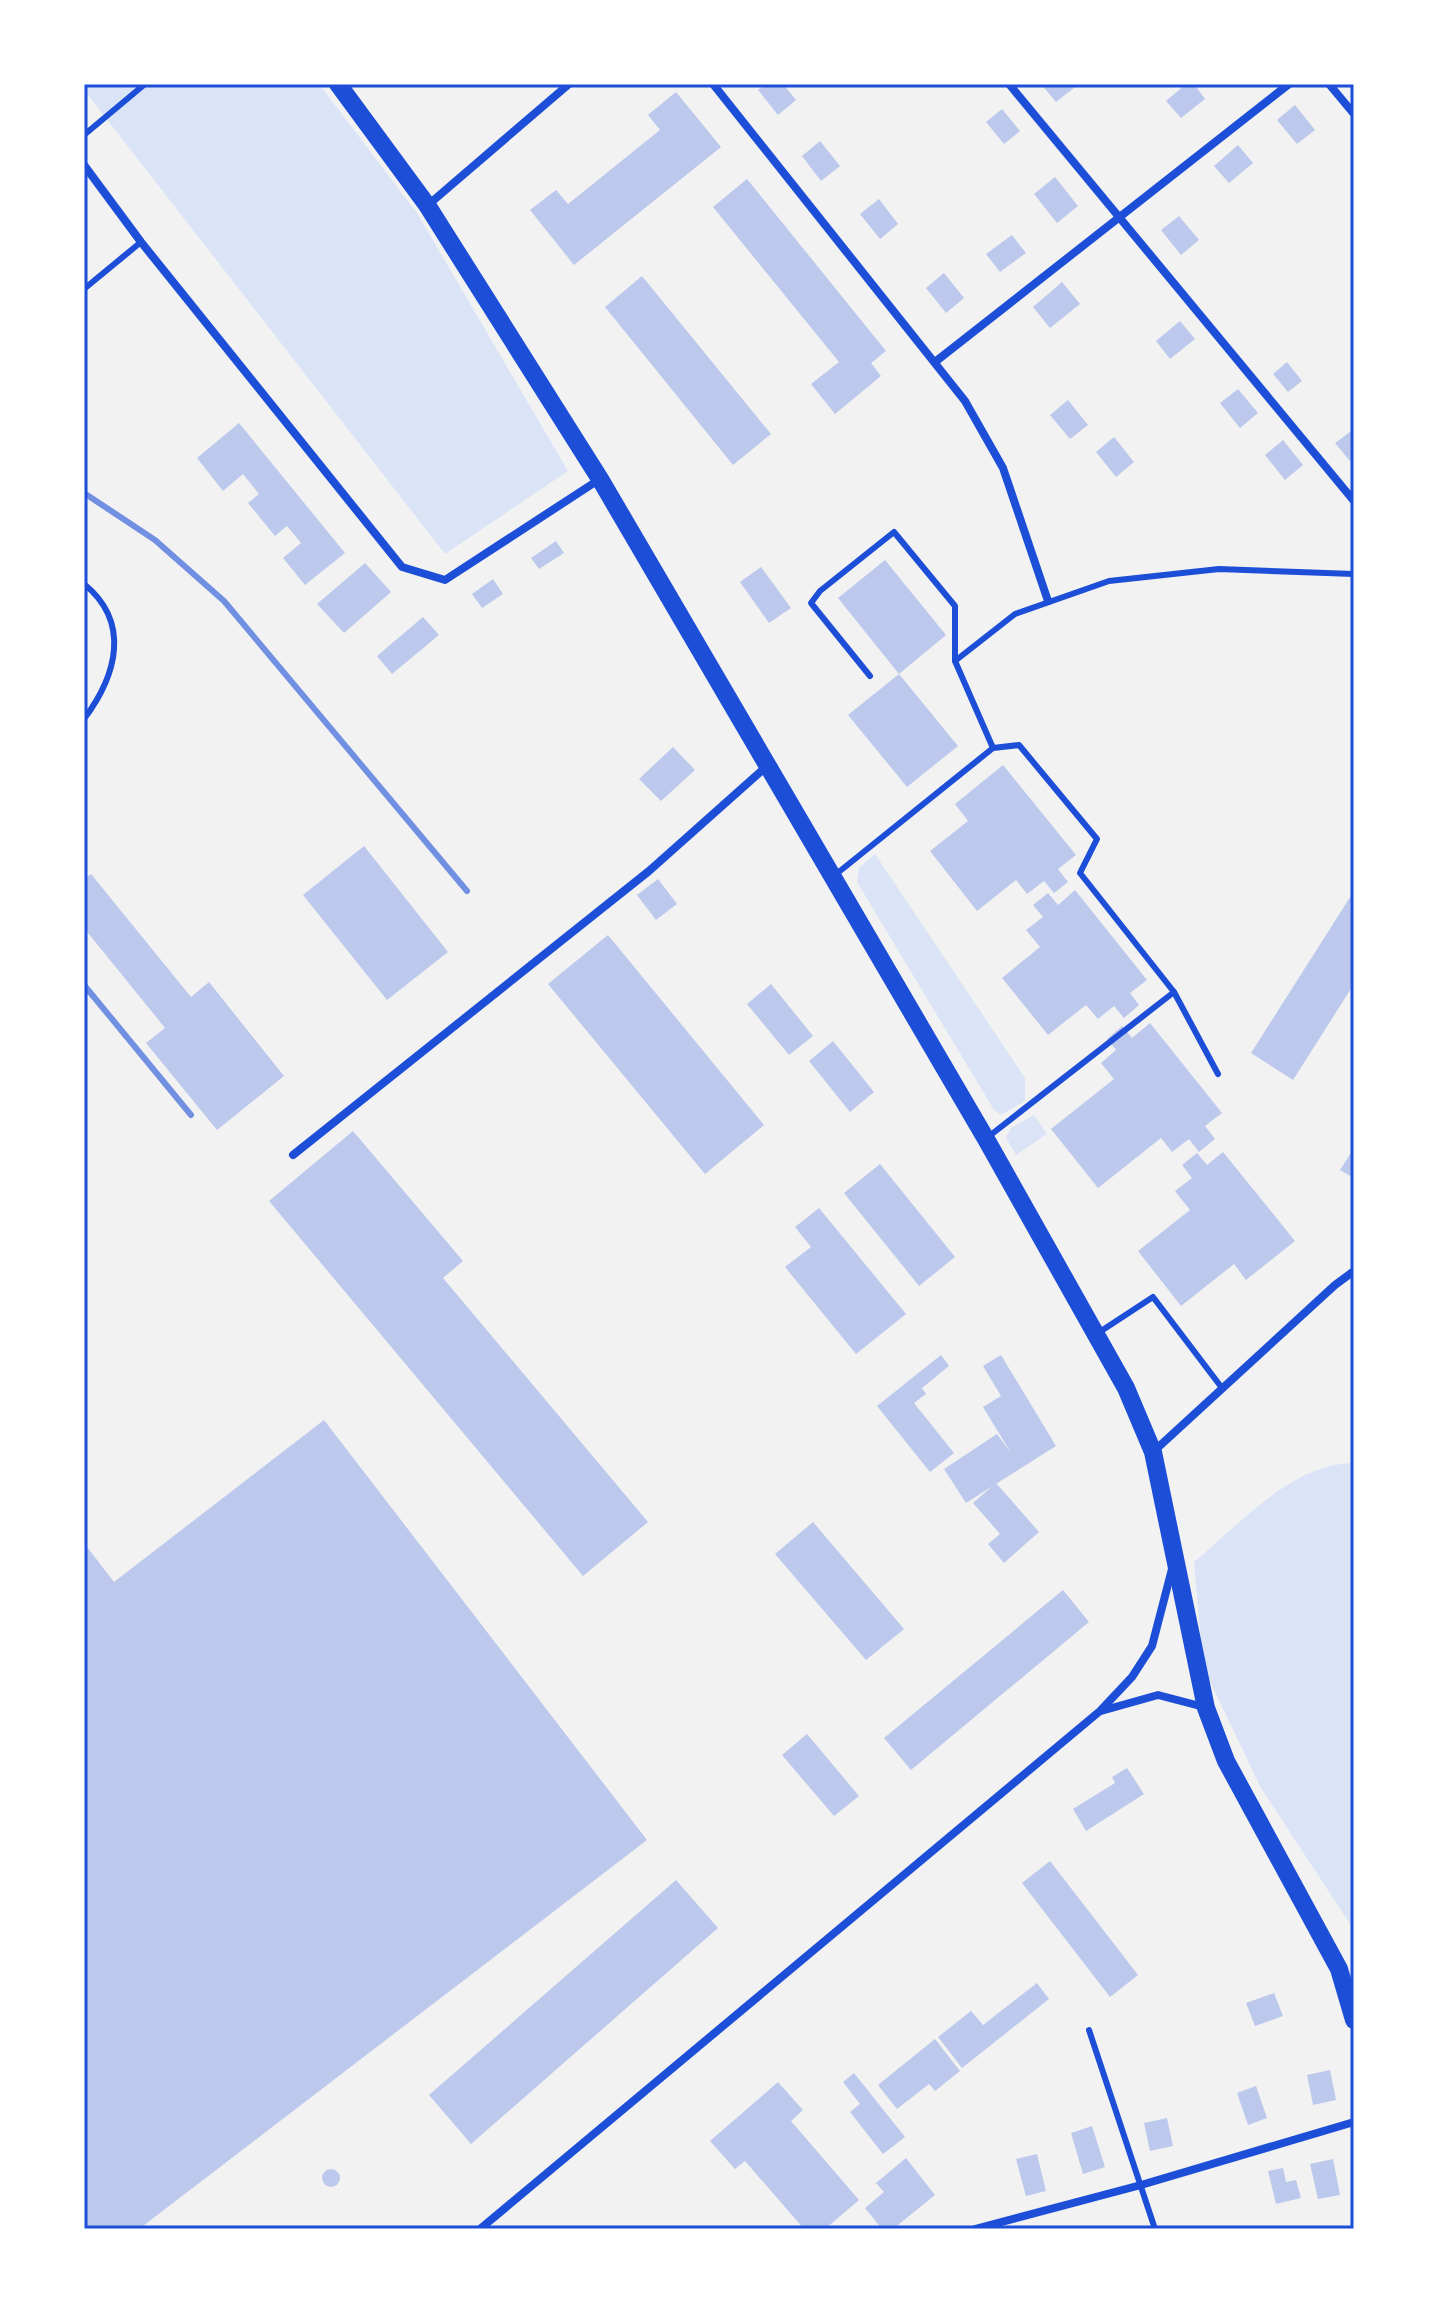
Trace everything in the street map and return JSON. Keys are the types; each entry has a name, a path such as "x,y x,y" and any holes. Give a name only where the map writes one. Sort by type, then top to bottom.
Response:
{"main road":[{"path":"338,84 427,205 600,479 986,1139 1126,1388 1153,1452 1206,1708 1226,1761 1339,1969 1354,2020"}],"street":[{"path":"427,205 569,84"},
{"path":"713,84 965,401 1003,468 1048,601"},
{"path":"1009,84 1354,501"},
{"path":"935,362 1289,84"},
{"path":"1329,84 1354,114"},
{"path":"84,165 141,242 402,567 445,580 600,479"},
{"path":"293,1155 649,871 767,766"},
{"path":"1153,1452 1354,1271"},
{"path":"480,2229 1100,1711 1132,1677 1152,1646 1176,1557"},
{"path":"1100,1711 1158,1695 1206,1708"},
{"path":"975,2229 1141,2185 1354,2122"}],"lane":[{"path":"84,135 145,84"},
{"path":"84,289 141,242"},
{"path":"870,676 811,603 820,591 894,532 955,606 955,661 993,748"},
{"path":"955,661 1015,614 1109,581 1219,569 1354,574"},
{"path":"84,584 106,606 114,636 106,683 84,719"},
{"path":"832,878 993,748 1019,745 1097,839 1080,873 1174,992 1218,1074"},
{"path":"986,1139 1174,992"},
{"path":"1096,1335 1153,1297 1222,1388"},
{"path":"1089,2030 1155,2229"}],"shaded area":[{"path":"84,84 319,84 417,213 568,471 445,554 84,90"},
{"path":"875,854 1025,1078 1025,1101 1001,1115 994,1110 857,882 859,868"},
{"path":"1034,1115 1047,1134 1016,1155 1006,1138 1011,1128"},
{"path":"1354,1463 1354,1930 1261,1788 1203,1667 1194,1562 1248,1514 1288,1485 1309,1473"}],"building":[{"path":"766,84 783,84 796,100 778,115 758,90"},
{"path":"1041,84 1071,84 1074,88 1056,102"},
{"path":"1186,84 1194,84 1205,99 1181,118 1166,101"},
{"path":"676,92 721,147 574,265 530,210 556,190 568,204 660,130 648,115"},
{"path":"1295,105 1315,130 1297,144 1277,120"},
{"path":"1002,109 1020,131 1004,144 986,122"},
{"path":"820,141 840,166 821,181 802,156"},
{"path":"1238,145 1253,163 1229,183 1214,166"},
{"path":"1055,177 1078,206 1057,223 1034,194"},
{"path":"747,179 886,351 871,363 881,376 835,414 811,384 839,362 713,207"},
{"path":"879,199 898,224 880,239 860,214"},
{"path":"1179,216 1199,240 1181,255 1161,230"},
{"path":"1012,235 1026,253 1000,272 986,254"},
{"path":"944,273 964,298 946,313 926,288"},
{"path":"642,276 771,434 733,465 605,307"},
{"path":"1062,282 1080,304 1050,328 1033,307"},
{"path":"1180,321 1195,339 1170,359 1156,341"},
{"path":"1287,362 1302,381 1288,392 1273,374"},
{"path":"1238,389 1258,413 1240,428 1220,403"},
{"path":"1068,400 1088,425 1070,439 1050,415"},
{"path":"239,423 345,553 305,585 283,558 301,543 287,526 275,536 248,503 259,494 243,474 223,491 197,458"},
{"path":"1354,429 1354,466 1335,443"},
{"path":"1114,437 1134,462 1116,477 1096,452"},
{"path":"1283,440 1303,465 1285,480 1265,455"},
{"path":"556,541 564,553 539,569 531,558"},
{"path":"885,560 946,635 899,674 838,598"},
{"path":"365,563 391,592 344,633 317,604"},
{"path":"761,567 791,608 769,623 740,582"},
{"path":"493,579 503,594 482,608 472,594"},
{"path":"423,617 439,635 392,674 377,656"},
{"path":"899,674 958,746 907,787 848,715"},
{"path":"673,747 695,770 661,801 639,779"},
{"path":"1003,765 1076,855 1058,869 1068,882 1054,893 1044,881 1027,894 1016,880 977,911 930,851 968,821 955,804"},
{"path":"364,846 448,952 387,1000 303,895"},
{"path":"91,874 191,997 209,982 284,1076 217,1130 146,1043 165,1028 84,928 84,879"},
{"path":"658,879 677,904 656,920 637,895"},
{"path":"1075,890 1147,980 1130,993 1139,1005 1124,1018 1114,1006 1098,1019 1086,1005 1048,1035 1002,978 1040,947 1026,930 1043,917 1033,905 1048,893 1058,905"},
{"path":"1354,891 1354,984 1293,1080 1251,1053"},
{"path":"608,935 764,1125 705,1174 548,984"},
{"path":"771,984 813,1036 789,1055 747,1004"},
{"path":"1150,1023 1222,1113 1205,1126 1215,1139 1199,1152 1189,1139 1172,1152 1161,1138 1098,1188 1051,1129 1114,1079 1101,1063 1116,1050 1107,1039 1122,1026 1132,1038"},
{"path":"833,1041 874,1092 850,1112 809,1061"},
{"path":"353,1131 463,1261 443,1278 648,1522 583,1576 269,1201"},
{"path":"1354,1148 1354,1178 1340,1170"},
{"path":"1223,1152 1295,1241 1246,1280 1234,1264 1181,1306 1138,1251 1190,1210 1175,1191 1192,1178 1182,1165 1197,1153 1207,1165"},
{"path":"880,1164 955,1257 919,1286 844,1193"},
{"path":"819,1208 906,1314 856,1354 785,1267 811,1247 795,1227"},
{"path":"941,1355 949,1366 922,1388 926,1394 914,1403 954,1453 930,1472 877,1406"},
{"path":"1001,1355 1056,1446 966,1503 944,1469 997,1434 1011,1453 983,1407 1001,1396 983,1366"},
{"path":"324,1420 647,1840 139,2229 84,2229 84,1543 114,1582"},
{"path":"996,1483 1039,1532 1004,1563 988,1544 1000,1534 973,1503"},
{"path":"813,1522 904,1629 866,1660 775,1554"},
{"path":"1063,1590 1089,1622 911,1770 884,1738"},
{"path":"807,1734 859,1796 834,1816 782,1755"},
{"path":"1127,1768 1144,1794 1086,1831 1073,1809 1115,1783 1112,1777"},
{"path":"1050,1861 1138,1975 1110,1997 1022,1883"},
{"path":"676,1880 718,1928 471,2144 429,2095"},
{"path":"1037,1983 1049,1999 962,2068 938,2037 971,2011 983,2025"},
{"path":"1274,1993 1283,2016 1255,2026 1246,2003"},
{"path":"935,2039 960,2071 935,2091 929,2084 897,2109 878,2085"},
{"path":"1330,2070 1336,2100 1313,2105 1307,2075"},
{"path":"854,2073 905,2137 883,2154 850,2112 860,2104 843,2082"},
{"path":"778,2082 803,2110 791,2121 859,2200 825,2229 804,2229 745,2161 735,2169 710,2141"},
{"path":"1256,2086 1267,2118 1248,2125 1237,2093"},
{"path":"1167,2118 1173,2146 1150,2151 1144,2123"},
{"path":"1092,2126 1105,2167 1083,2174 1071,2133"},
{"path":"1037,2154 1046,2191 1026,2196 1016,2159"},
{"path":"906,2158 935,2195 893,2229 882,2229 865,2208 884,2192 876,2183"},
{"path":"1333,2159 1340,2195 1318,2199 1310,2164"},
{"path":"1283,2168 1286,2182 1296,2180 1301,2198 1276,2204 1268,2171"},
{"path":"331,2169 340,2178 331,2187 322,2178"}],"railway":[{"path":"84,493 155,540 224,601 467,891"},
{"path":"84,985 191,1115"}]}
